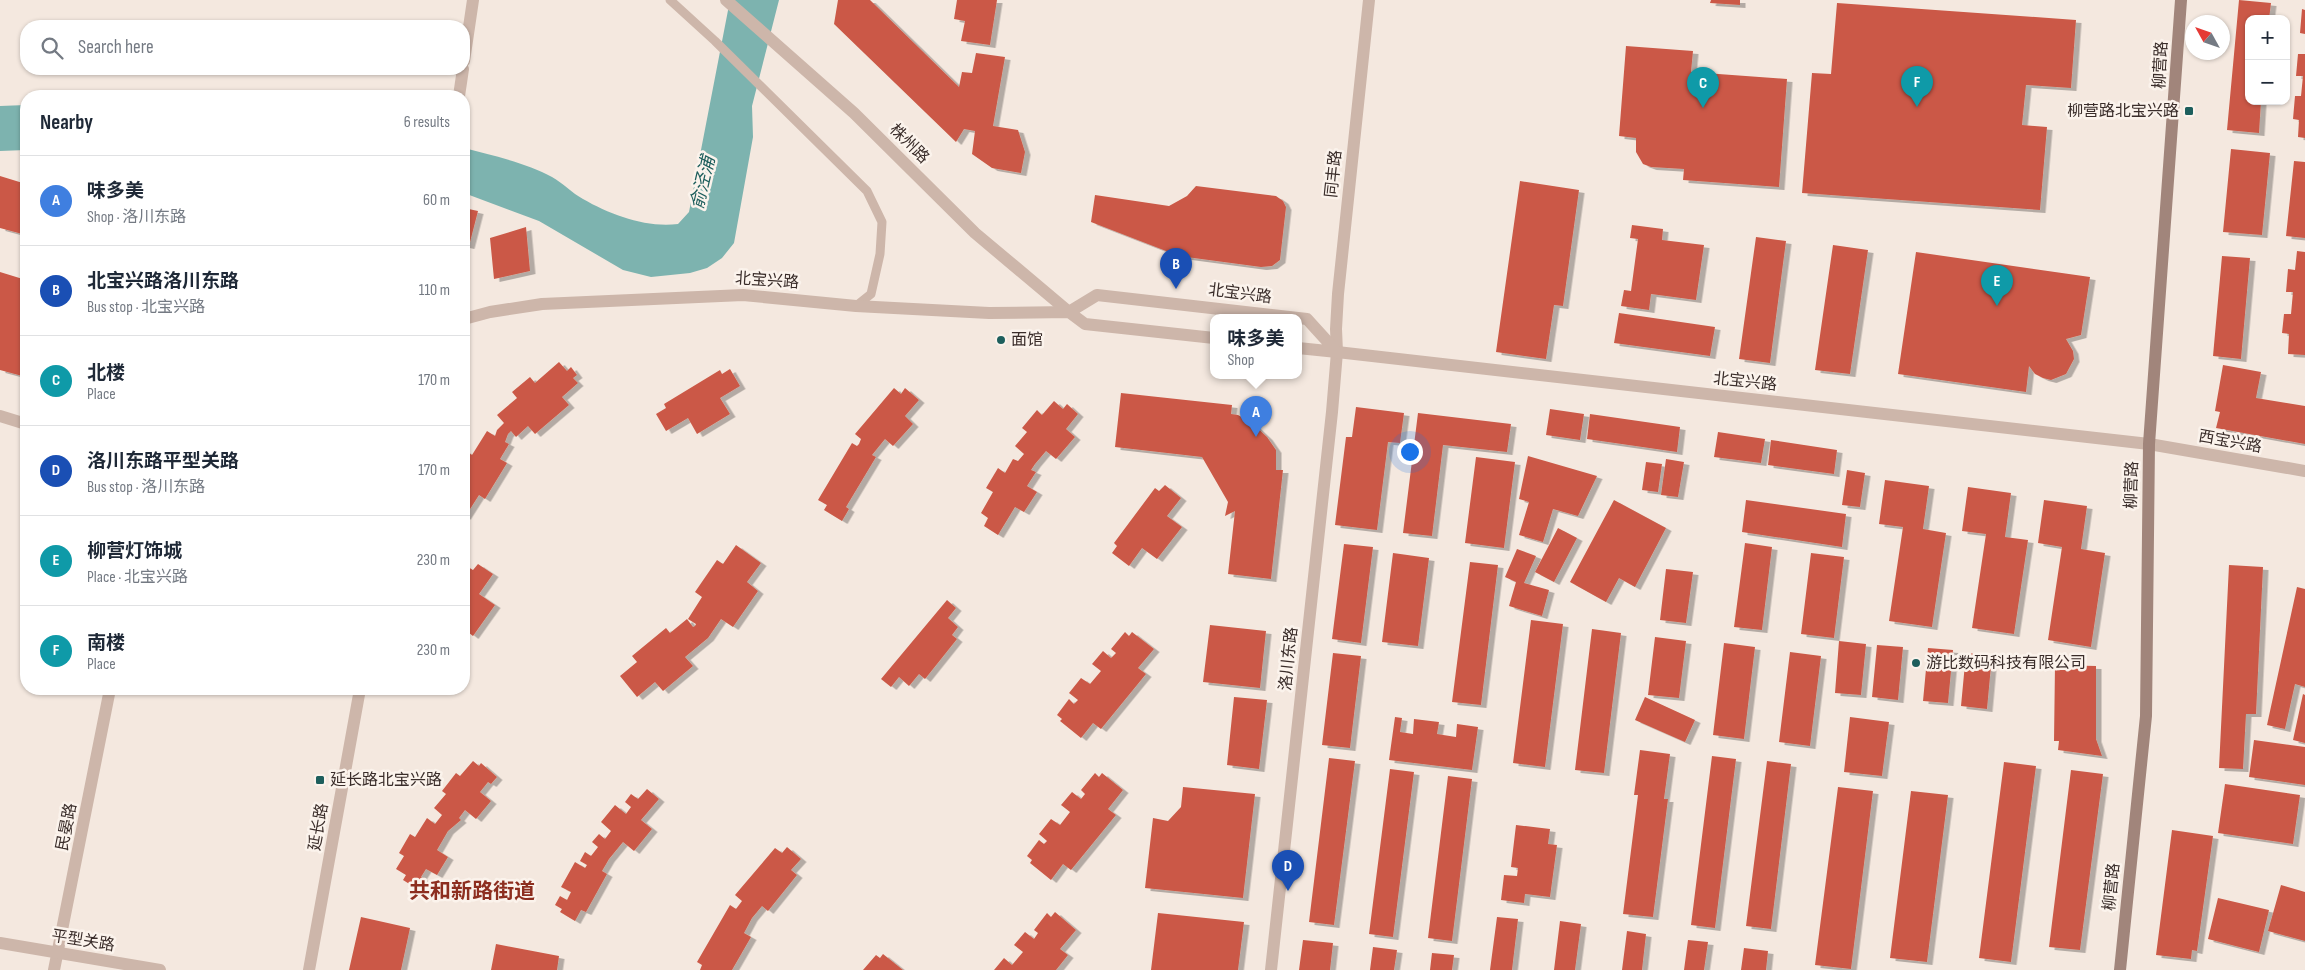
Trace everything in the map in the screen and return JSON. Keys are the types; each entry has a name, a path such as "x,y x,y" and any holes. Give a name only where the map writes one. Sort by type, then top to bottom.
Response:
{"main road":[{"name":"柳营路","path":"2120,970 2146,716 2149,444 2181,0"}],"street":[{"path":"470,20 473,0"},
{"name":"株州路","path":"726,0 854,113 975,233 1069,312"},
{"name":"同丰路","path":"1337,352 1338,294 1369,0"},
{"path":"460,90 462,75"},
{"name":"北宝兴路","path":"470,317 490,312 542,304 708,295 770,296 856,306 989,313 1069,312 1097,295 1263,314"},
{"path":"1069,312 1085,324 1210,338"},
{"name":"北宝兴路","path":"1302,318 1307,319 1337,352"},
{"name":"北宝兴路","path":"1302,348 2149,444"},
{"name":"洛川东路","path":"1271,970 1337,352"},
{"path":"0,416 20,422"},
{"name":"西宝兴路","path":"2149,444 2305,471"},
{"name":"民晏路","path":"54,970 59,954 109,695"},
{"name":"延长路","path":"309,970 359,695"},
{"name":"平型关路","path":"0,943 160,970"}],"lane":[{"path":"670,0 715,41 867,191 882,222 880,254 871,294 856,306"}],"water":[{"name":"俞泾浦","path":"730,0 779,0 752,106 753,137 734,243 722,258 707,268 690,273 651,277 623,270 539,221 470,195 470,150 509,160 542,172 556,179 583,199 629,219 654,224 678,224 689,212"},
{"path":"20,105 20,150 0,151 0,106"}],"building":[{"path":"838,0 870,0 959,87 962,72 972,73 976,53 1005,57 993,126 1018,130 1025,152 1021,173 992,168 972,154 975,131 964,129 956,142 834,24"},
{"path":"957,0 997,0 990,45 961,41 965,21 954,19"},
{"path":"1711,0 1740,0 1740,5 1710,3"},
{"path":"2239,0 2271,3 2270,15 2245,15 2245,105 2261,105 2259,133 2227,130"},
{"path":"1837,3 2076,20 2071,88 2026,85 2022,125 2047,127 2040,210 1802,193 1812,73 1831,74"},
{"path":"2302,9 2305,10 2305,34 2300,33"},
{"path":"1626,46 1693,51 1691,72 1787,79 1779,187 1683,180 1684,169 1651,167 1643,164 1636,152 1636,138 1619,136"},
{"path":"2298,54 2305,54 2305,138 2298,137 2299,120 2293,119 2295,96 2301,96 2303,76 2296,76"},
{"path":"2231,149 2270,153 2262,235 2223,232"},
{"path":"2294,161 2305,162 2305,238 2286,236"},
{"path":"0,176 20,182 20,233 0,228"},
{"path":"1520,181 1579,190 1563,306 1554,305 1546,359 1496,352"},
{"path":"1196,186 1276,196 1283,201 1286,207 1280,260 1272,266 1261,267 1179,256 1091,222 1095,195 1169,206 1187,196"},
{"path":"470,209 478,211 470,242"},
{"path":"1632,225 1663,229 1662,240 1704,245 1696,300 1651,294 1649,310 1621,306 1624,290 1631,291 1638,239 1630,238"},
{"path":"526,227 530,271 494,279 490,238"},
{"path":"1756,237 1786,241 1770,363 1739,359"},
{"path":"1833,245 1868,250 1850,374 1815,370"},
{"path":"2297,251 2305,252 2305,355 2288,354 2289,334 2282,333 2284,314 2291,314 2293,292 2286,292 2288,269 2295,270"},
{"path":"1916,252 2090,277 2081,335 2066,339 2073,351 2074,359 2066,374 2051,380 2035,374 2029,366 2026,392 1898,374"},
{"path":"2222,256 2250,258 2241,359 2213,356"},
{"path":"0,272 20,278 20,375 0,370"},
{"path":"1619,313 1715,327 1710,356 1614,343"},
{"path":"559,362 567,371 571,367 577,375 573,378 578,383 562,397 569,405 535,434 528,426 516,437 511,431 508,434 505,442 509,444 500,459 507,463 485,499 479,495 470,509 470,454 472,455 487,431 495,436 497,430 504,423 497,415 517,398 512,392 530,377 535,383"},
{"path":"2223,365 2261,372 2256,398 2305,406 2305,444 2216,428 2220,412 2215,411"},
{"path":"730,369 740,386 720,398 730,414 697,434 688,418 666,431 656,414 666,408 664,404 720,370 722,374"},
{"path":"894,388 901,394 905,388 919,400 905,416 913,424 893,446 885,439 872,455 876,457 846,507 849,509 842,521 824,510 827,505 818,500 852,443 857,446 859,444 861,439 855,434"},
{"path":"1121,393 1232,405 1231,414 1238,415 1252,423 1267,437 1276,450 1276,470 1283,470 1271,579 1228,574 1235,511 1225,516 1228,502 1202,457 1115,447"},
{"path":"1054,401 1063,409 1067,404 1078,414 1066,429 1075,437 1056,459 1046,451 1035,464 1031,470 1036,472 1027,486 1037,492 1024,512 1015,507 998,535 984,526 988,518 981,513 993,492 986,488 998,468 1005,473 1013,459 1018,461 1024,454 1015,446 1027,432 1022,428 1037,410 1042,415"},
{"path":"1356,407 1404,413 1400,443 1388,442 1377,530 1335,525 1346,437 1352,437"},
{"path":"1550,409 1584,414 1580,440 1546,435"},
{"path":"1418,413 1511,424 1507,452 1443,445 1432,536 1403,533"},
{"path":"1590,414 1680,427 1677,452 1587,439"},
{"path":"1718,432 1765,439 1761,463 1714,457"},
{"path":"1771,440 1837,450 1834,474 1768,465"},
{"path":"1528,456 1597,476 1578,516 1553,509 1543,542 1519,535 1529,502 1519,499"},
{"path":"1476,457 1515,462 1504,548 1465,543"},
{"path":"1666,459 1684,462 1678,497 1661,495"},
{"path":"1646,462 1662,464 1658,492 1642,490"},
{"path":"1847,470 1865,473 1860,507 1842,505"},
{"path":"1885,480 1929,486 1923,529 1946,533 1932,627 1889,621 1903,527 1879,524"},
{"path":"1165,485 1181,498 1167,516 1182,527 1157,559 1142,548 1129,566 1112,553 1117,546 1114,543 1155,488 1159,491"},
{"path":"1968,487 2011,493 2005,537 2028,540 2014,634 1972,628 1986,534 1962,531"},
{"path":"1614,500 1666,528 1635,587 1619,578 1606,602 1570,582"},
{"path":"1746,500 1846,514 1842,547 1742,532"},
{"path":"2044,500 2087,506 2081,549 2105,553 2091,647 2048,640 2062,547 2038,543"},
{"path":"1558,528 1577,538 1554,582 1535,572"},
{"path":"1745,543 1772,547 1762,630 1734,627"},
{"path":"1344,544 1373,547 1361,643 1332,639"},
{"path":"736,545 761,563 747,582 758,591 733,627 721,619 708,638 685,657 693,666 663,691 655,682 637,697 620,676 637,662 632,656 666,628 670,633 687,619 693,627 695,626 696,624 688,619 702,597 695,592 717,560 723,564"},
{"path":"1517,549 1536,556 1524,583 1549,590 1542,616 1509,606 1516,582 1505,577"},
{"path":"1393,553 1429,558 1418,646 1382,642"},
{"path":"1811,553 1844,557 1834,638 1801,634"},
{"path":"1470,562 1498,565 1481,705 1452,702"},
{"path":"478,564 493,574 479,594 495,605 473,636 470,634 470,568 473,570"},
{"path":"2229,565 2263,567 2256,714 2246,714 2243,769 2219,768"},
{"path":"1666,569 1693,572 1686,623 1660,620"},
{"path":"2297,587 2305,589 2305,687 2295,684 2285,729 2267,725"},
{"path":"947,600 956,608 948,618 958,627 952,635 957,639 925,679 919,674 909,686 899,677 891,687 881,679"},
{"path":"1531,620 1563,624 1545,767 1513,763"},
{"path":"1210,625 1266,631 1260,688 1203,682"},
{"path":"1592,629 1621,633 1604,773 1575,770"},
{"path":"1125,632 1129,636 1132,632 1154,649 1138,668 1146,674 1101,729 1093,723 1081,738 1060,721 1062,719 1057,715 1069,699 1074,704 1078,700 1069,693 1081,678 1090,684 1101,671 1092,664 1103,651 1111,658 1116,653 1111,649"},
{"path":"1655,637 1686,641 1679,698 1648,695"},
{"path":"1839,641 1866,644 1861,695 1835,693"},
{"path":"1724,643 1755,647 1744,739 1713,735"},
{"path":"1877,645 1903,647 1898,700 1872,697"},
{"path":"1928,648 1953,650 1948,703 1923,701"},
{"path":"1790,652 1821,656 1810,746 1779,742"},
{"path":"1333,653 1361,656 1350,748 1322,745"},
{"path":"1966,653 1992,655 1987,709 1961,706"},
{"path":"2055,665 2096,666 2096,739 2102,756 2058,750 2059,741 2054,741"},
{"path":"2303,694 2305,695 2305,743 2293,740"},
{"path":"1234,697 1267,700 1259,769 1227,765"},
{"path":"1645,697 1695,720 1685,742 1635,720"},
{"path":"1395,717 1402,718 1400,732 1413,734 1414,719 1439,722 1437,734 1456,737 1457,724 1478,727 1472,770 1389,760"},
{"path":"1850,717 1889,722 1882,776 1844,772"},
{"path":"2254,740 2305,747 2305,785 2249,777"},
{"path":"1640,750 1670,754 1664,799 1668,799 1653,917 1623,914 1638,795 1634,795"},
{"path":"1712,756 1736,759 1715,928 1691,925"},
{"path":"1329,758 1355,761 1334,925 1309,922"},
{"path":"473,761 479,766 481,763 497,777 491,784 488,782 480,792 491,801 476,819 465,810 459,818 461,820 448,831 437,850 448,857 437,875 426,869 421,877 425,880 419,890 403,880 406,875 396,869 404,856 399,853 410,834 415,837 427,818 435,824 442,815 434,808 446,794 442,791 456,773 460,776"},
{"path":"1767,761 1791,764 1771,929 1746,926"},
{"path":"2004,762 2036,766 2011,962 1979,958"},
{"path":"1390,769 1414,772 1393,937 1369,934"},
{"path":"2071,770 2103,774 2080,950 2049,947"},
{"path":"1095,773 1099,777 1102,773 1123,790 1108,809 1116,815 1071,870 1063,864 1051,880 1030,863 1032,860 1027,856 1039,840 1044,844 1047,841 1039,834 1051,819 1060,825 1070,812 1061,805 1072,792 1081,799 1085,794 1081,790"},
{"path":"1448,776 1472,779 1452,941 1428,938"},
{"path":"2225,784 2300,795 2293,844 2218,833"},
{"path":"1183,787 1255,794 1243,898 1145,888 1153,818 1168,821 1181,807"},
{"path":"1838,787 1873,791 1851,969 1815,965"},
{"path":"647,789 659,799 641,820 652,829 634,851 623,842 609,859 602,871 607,874 586,912 581,910 575,921 560,912 562,909 555,905 560,896 567,900 571,892 561,887 575,862 585,868 587,865 580,861 585,852 591,856 598,847 592,842 599,834 605,839 611,831 601,822 615,805 626,814 631,807 625,802 631,794 638,799"},
{"path":"1911,791 1948,795 1927,962 1890,958"},
{"path":"1516,825 1550,829 1548,844 1557,845 1550,897 1525,894 1524,903 1501,900 1504,875 1517,876 1518,868 1511,867"},
{"path":"2172,830 2213,836 2197,951 2192,950 2191,959 2156,955"},
{"path":"787,847 801,859 791,870 797,875 768,911 762,906 752,918 744,933 751,937 732,970 700,970 702,965 697,962 730,905 736,909 742,901 735,895 775,848 782,853"},
{"path":"2281,885 2305,892 2305,941 2268,931"},
{"path":"2218,898 2269,910 2259,952 2208,939"},
{"path":"1055,912 1076,930 1060,949 1068,955 1056,970 994,970 1004,958 1012,965 1023,952 1014,945 1025,932 1034,939 1038,933 1034,930 1047,913 1051,917"},
{"path":"1158,913 1244,922 1238,970 1151,970"},
{"path":"361,917 410,928 401,970 349,970"},
{"path":"1497,917 1518,919 1512,970 1490,970"},
{"path":"1560,921 1581,924 1575,970 1554,970"},
{"path":"1627,931 1646,934 1642,970 1622,970"},
{"path":"1303,940 1333,943 1330,970 1299,970"},
{"path":"1688,940 1708,942 1704,970 1684,970"},
{"path":"496,944 559,956 557,970 491,970"},
{"path":"1373,947 1397,950 1394,970 1370,970"},
{"path":"1744,948 1768,951 1766,970 1741,970"},
{"path":"1432,953 1454,955 1452,970 1430,970"},
{"path":"883,954 903,970 863,970 876,955 880,958"}],"place":[{"name":"南楼","path":"1917,107"},
{"name":"北楼","path":"1703,108"},
{"name":"柳营路北宝兴路","path":"2189,111"},
{"name":"北宝兴路洛川东路","path":"1176,289"},
{"name":"柳营灯饰城","path":"1997,306"},
{"name":"面馆","path":"1001,340"},
{"name":"味多美","path":"1256,437"},
{"name":"游比数码科技有限公司","path":"1916,663"},
{"name":"延长路北宝兴路","path":"320,780"},
{"name":"洛川东路平型关路","path":"1288,891"}],"district":[{"name":"共和新路街道","path":"472,891"}]}
